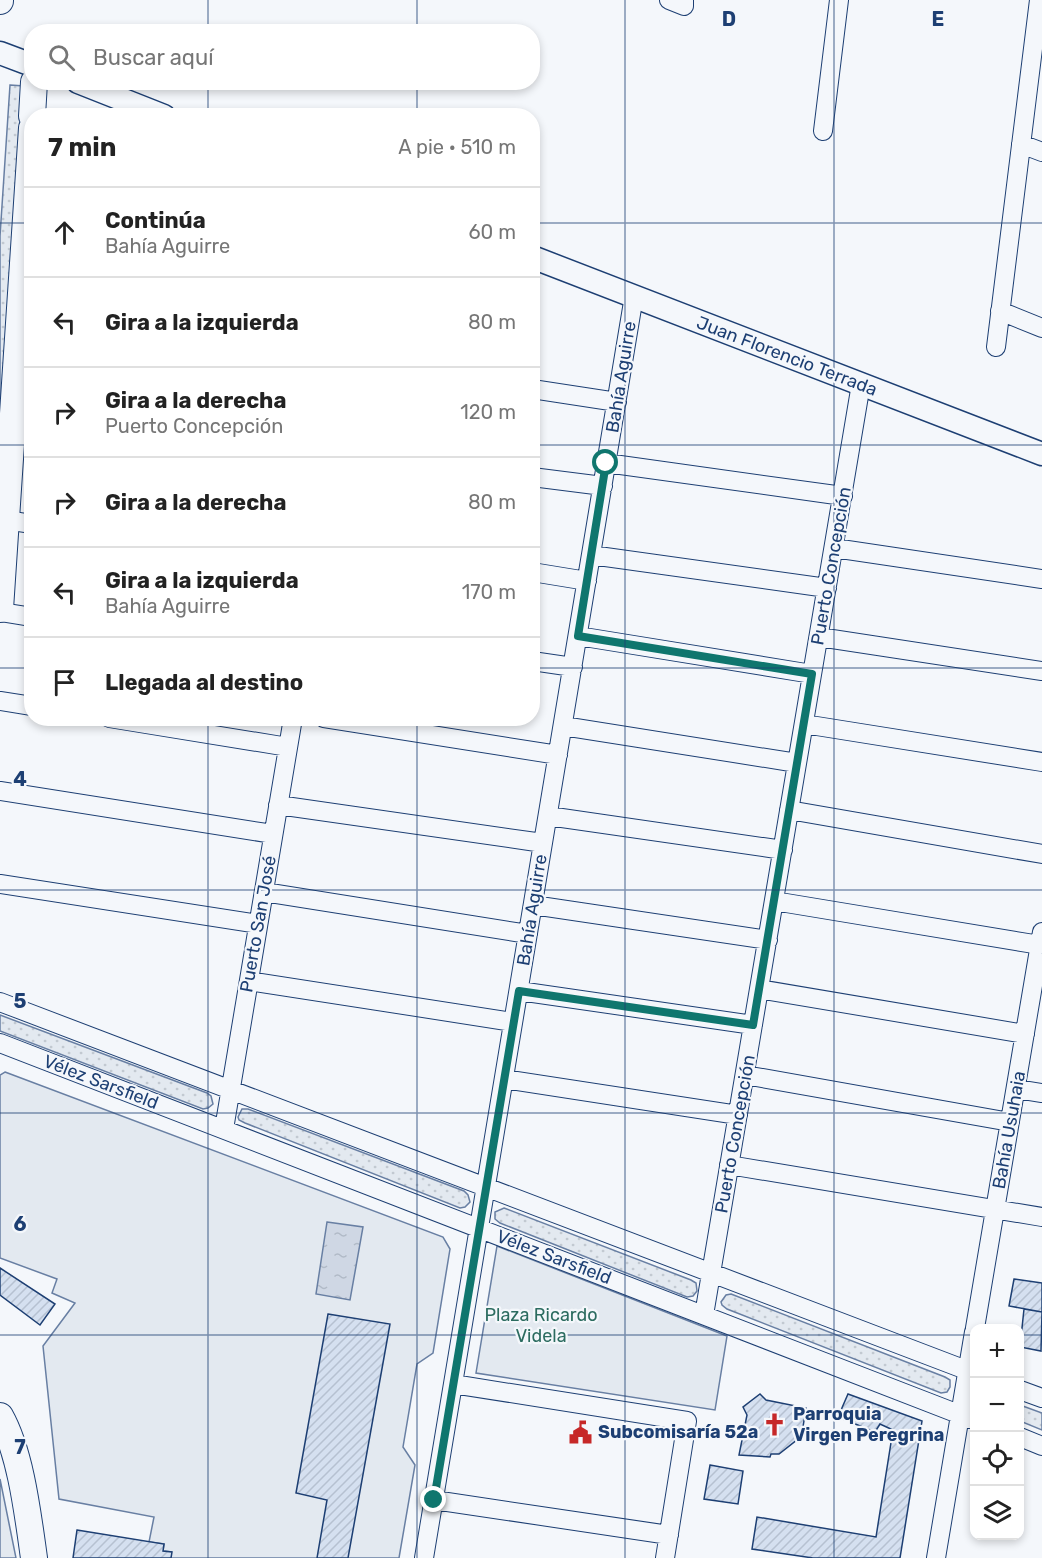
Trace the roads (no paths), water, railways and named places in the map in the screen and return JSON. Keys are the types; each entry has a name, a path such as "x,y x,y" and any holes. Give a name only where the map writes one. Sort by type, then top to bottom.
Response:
{"main road":[{"path":"32,108 34,90"},
{"path":"0,610 6,520 22,433 24,373"},
{"path":"0,1416 12,1443 25,1500 34,1558"}],"street":[{"path":"823,131 838,0"},
{"path":"996,347 1039,0"},
{"path":"0,53 24,62"},
{"path":"98,90 144,108"},
{"path":"1021,144 1042,152"},
{"name":"Juan Florencio Terrada","path":"540,260 1042,454"},
{"name":"Bahía Aguirre","path":"424,1558 634,297"},
{"path":"1000,312 1042,328"},
{"name":"Puerto Concepción","path":"704,1315 861,384"},
{"path":"540,390 616,402"},
{"path":"606,463 843,496"},
{"path":"540,478 603,486"},
{"path":"6,520 24,523"},
{"path":"834,548 1042,579"},
{"path":"591,555 827,588"},
{"path":"540,573 587,581"},
{"path":"0,610 24,615"},
{"path":"578,636 812,674"},
{"path":"819,637 1042,671"},
{"path":"540,662 573,667"},
{"path":"0,701 24,705"},
{"path":"804,724 1042,762"},
{"path":"158,726 288,747"},
{"name":"Puerto San José","path":"224,1129 292,726"},
{"path":"375,726 558,755"},
{"path":"563,726 797,764"},
{"path":"0,791 273,834"},
{"path":"278,805 543,843"},
{"path":"789,810 1042,854"},
{"path":"548,816 783,850"},
{"path":"0,884 258,924"},
{"path":"264,892 528,933"},
{"path":"774,901 1041,938"},
{"path":"533,905 768,940"},
{"name":"Bahía Usuhaia","path":"976,1324 1025,1034 1036,1002 1041,938"},
{"path":"249,981 513,1022"},
{"path":"759,989 1025,1034"},
{"path":"519,991 753,1025"},
{"path":"0,1002 970,1371"},
{"name":"Vélez Sarsfield","path":"0,1043 968,1417"},
{"path":"745,1075 1010,1122"},
{"path":"504,1079 738,1115"},
{"path":"1016,1089 1042,1093"},
{"path":"729,1165 1042,1216"},
{"name":"Bahía Usuhaia","path":"936,1558 968,1417 971,1378"},
{"path":"453,1384 687,1421 665,1558"},
{"path":"1024,1391 1042,1398"},
{"path":"1024,1439 1042,1446"},
{"path":"434,1500 669,1534"}],"water":[{"path":"327,1222 363,1227 350,1300 316,1294"}],"place":[{"name":"Parroquia Virgen Peregrina","path":"775,1424"},
{"name":"Subcomisaría 52a","path":"580,1432"}],"park label":[{"name":"Plaza Ricardo Videla","path":"541,1325"}]}
